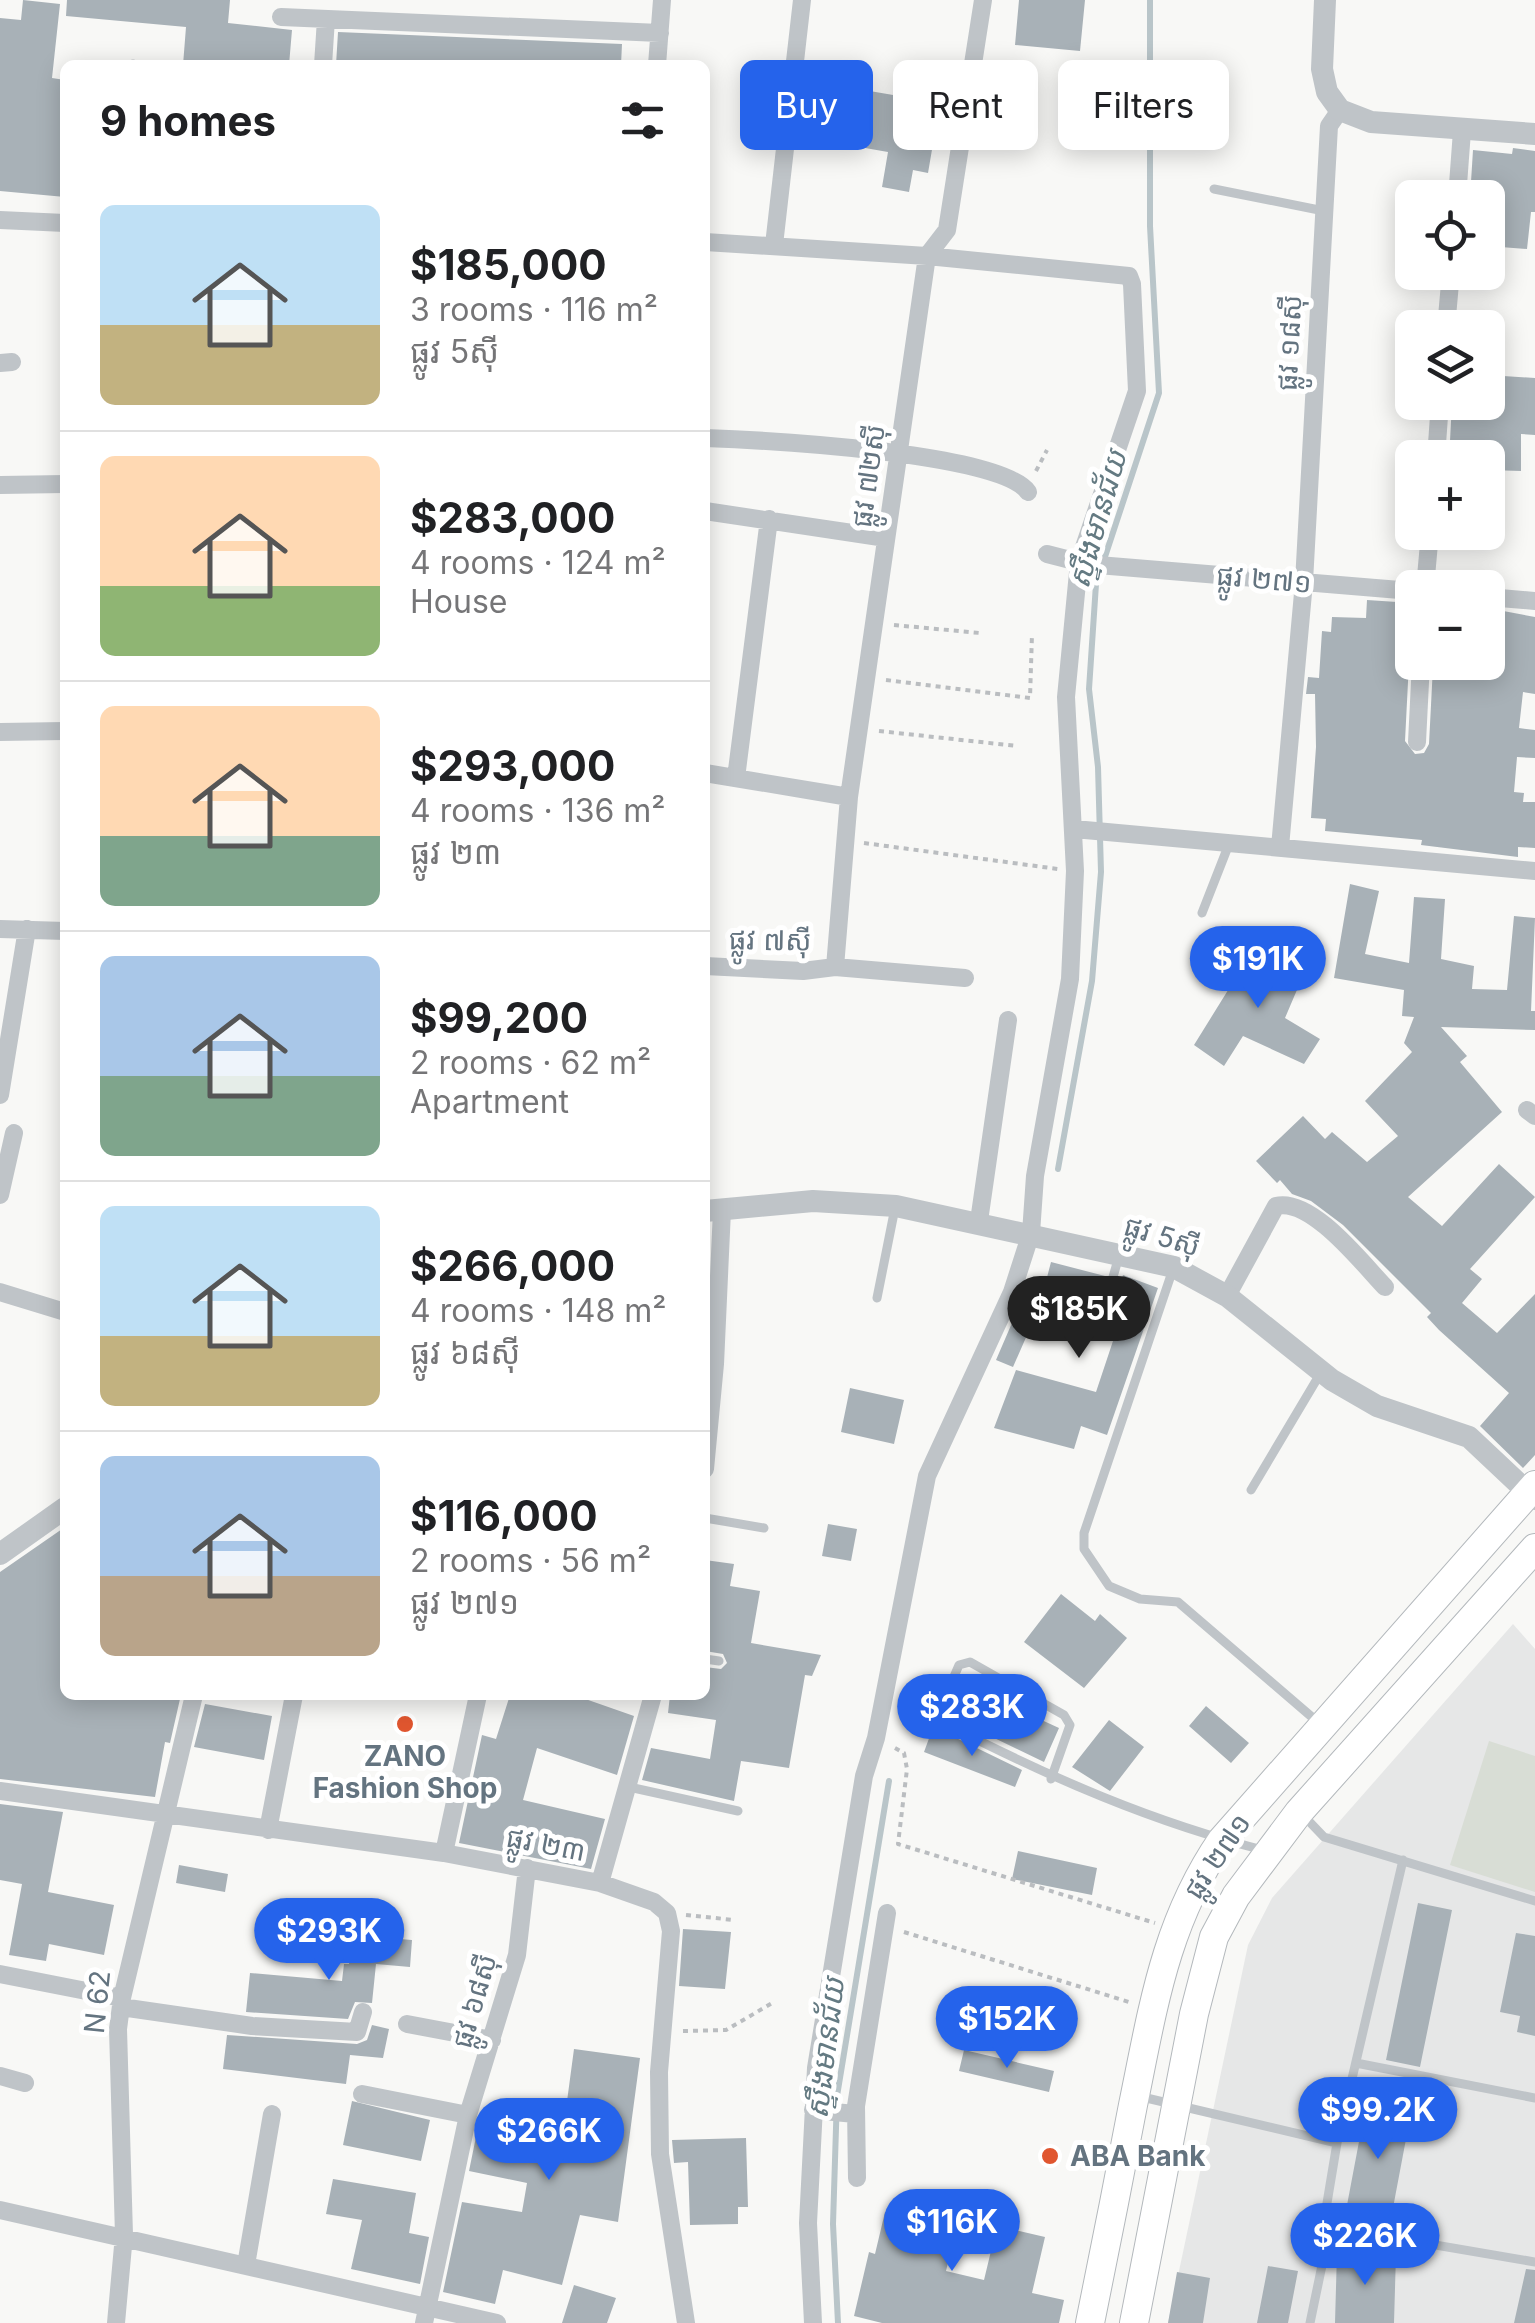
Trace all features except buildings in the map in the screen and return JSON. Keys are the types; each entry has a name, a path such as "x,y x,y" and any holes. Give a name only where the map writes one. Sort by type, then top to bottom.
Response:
{"main road":[{"name":"ផ្លូវ ២៧១","path":"1090,2323 1152,2010 1174,1928 1196,1879 1222,1840 1321,1725 1533,1492"},
{"name":"ផ្លូវ ២៧១","path":"1134,2323 1176,2105 1214,1937 1268,1851 1299,1812 1535,1548"}],"street":[{"path":"657,60 662,0"},
{"path":"774,245 802,0"},
{"name":"ផ្លូវ ៧២ស៊ី","path":"834,967 844,840 927,256 947,230 983,0"},
{"path":"1325,0 1322,69 1327,92 1340,110 1371,122 1535,134"},
{"path":"280,17 660,34"},
{"path":"322,60 326,19"},
{"name":"ផ្លូវ ១៨ស៊ី","path":"1280,847 1304,582 1329,126 1340,110"},
{"path":"1458,180 1462,131"},
{"path":"0,220 60,223"},
{"path":"710,242 878,256 927,256 1129,276 1137,391 1083,563 1066,697 1082,829 1075,871 1070,979 1035,1176 1030,1233 1012,1292 927,1476 876,1738 861,1795 816,2068 819,2111 808,2223 813,2323"},
{"path":"710,438 786,440 899,454 1010,478 1025,489"},
{"path":"0,485 60,484"},
{"path":"710,512 886,538"},
{"path":"736,778 769,519"},
{"name":"ផ្លូវ ២៧១","path":"1047,554 1116,567 1395,590"},
{"path":"1505,598 1535,601"},
{"path":"1418,742 1420,680"},
{"path":"0,732 60,731"},
{"path":"710,774 850,796"},
{"path":"1082,829 1535,872"},
{"path":"0,930 60,930"},
{"path":"0,1095 27,930"},
{"name":"ផ្លូវ ៧ស៊ី","path":"710,966 803,971 834,967 965,978"},
{"path":"978,1221 1008,1020"},
{"path":"0,1195 14,1133"},
{"name":"ផ្លូវ 5ស៊ី","path":"713,1211 813,1202 896,1206 1174,1266 1227,1296 1322,1372 1378,1406 1468,1437 1533,1492"},
{"path":"1227,1296 1276,1206 1288,1203 1312,1214 1385,1287"},
{"path":"710,1421 716,1364 713,1211"},
{"path":"0,1292 60,1310"},
{"path":"0,1554 60,1512"},
{"name":"N 62","path":"116,2323 124,2235 121,2002 193,1700"},
{"path":"268,1830 293,1700"},
{"path":"444,1853 477,1700"},
{"path":"600,1883 652,1700"},
{"name":"ផ្លូវ ២៣","path":"0,1791 527,1868 600,1883 654,1902 666,1912"},
{"name":"ផ្លូវ ៦៨ស៊ី","path":"426,2314 468,2115 517,1955 527,1868"},
{"path":"666,1912 671,1931 660,2154 686,2323"},
{"path":"858,2178 852,2114 886,1920"},
{"path":"0,1974 252,2026 356,2032 363,2012"},
{"path":"408,2024 492,2040"},
{"path":"0,2076 25,2083"},
{"path":"362,2094 468,2115"},
{"path":"819,2111 852,2114"},
{"path":"246,2265 272,2114"},
{"path":"0,2210 124,2235 426,2314 498,2323"}],"lane":[{"path":"1214,189 1324,212"},
{"path":"1202,913 1230,842"},
{"path":"877,1298 896,1206"},
{"path":"1103,1312 1120,1254"},
{"path":"1174,1266 1084,1533 1084,1550 1108,1586 1140,1599 1178,1602 1321,1725"},
{"path":"1251,1490 1322,1372"},
{"path":"710,1519 764,1528"},
{"path":"710,1659 719,1661"},
{"path":"1051,1779 1068,1736 1070,1725 1064,1715 970,1662 959,1665 940,1709 946,1724 1051,1779 1222,1840 1268,1851"},
{"path":"628,1787 738,1812"},
{"path":"1299,1812 1324,1836 1535,1901"},
{"path":"1310,2323 1330,2228 1326,2209 1338,2144 1403,1860"},
{"path":"1356,2062 1535,2098"},
{"path":"1136,2095 1338,2144"},
{"path":"1330,2228 1535,2262"}],"path":[{"path":"1025,489 1048,450"},
{"path":"874,624 980,634"},
{"path":"866,678 1030,698 1032,634"},
{"path":"859,729 1016,746"},
{"path":"844,840 1075,871"},
{"path":"876,1738 904,1753 907,1769 898,1844 1174,1928"},
{"path":"666,1912 734,1920"},
{"path":"886,1920 1152,2010"},
{"path":"664,2032 726,2030 774,2002"}],"shaded area":[{"path":"1513,1624 1535,1649 1535,2323 1168,2323 1248,1945 1272,1898"},
{"path":"1489,1741 1535,1756 1535,1892 1450,1865"}],"waterway":[{"name":"ស្ទឹងមានជ័យ","path":"1058,1169 1092,981 1101,872 1098,767 1089,689 1096,584 1159,393 1150,226 1150,0"},
{"name":"ស្ទឹងមានជ័យ","path":"838,2323 833,2224 837,2096 889,1781"}],"place":[{"name":"ZANO Fashion Shop","path":"405,1724"},
{"name":"ABA Bank","path":"1050,2156"}]}
